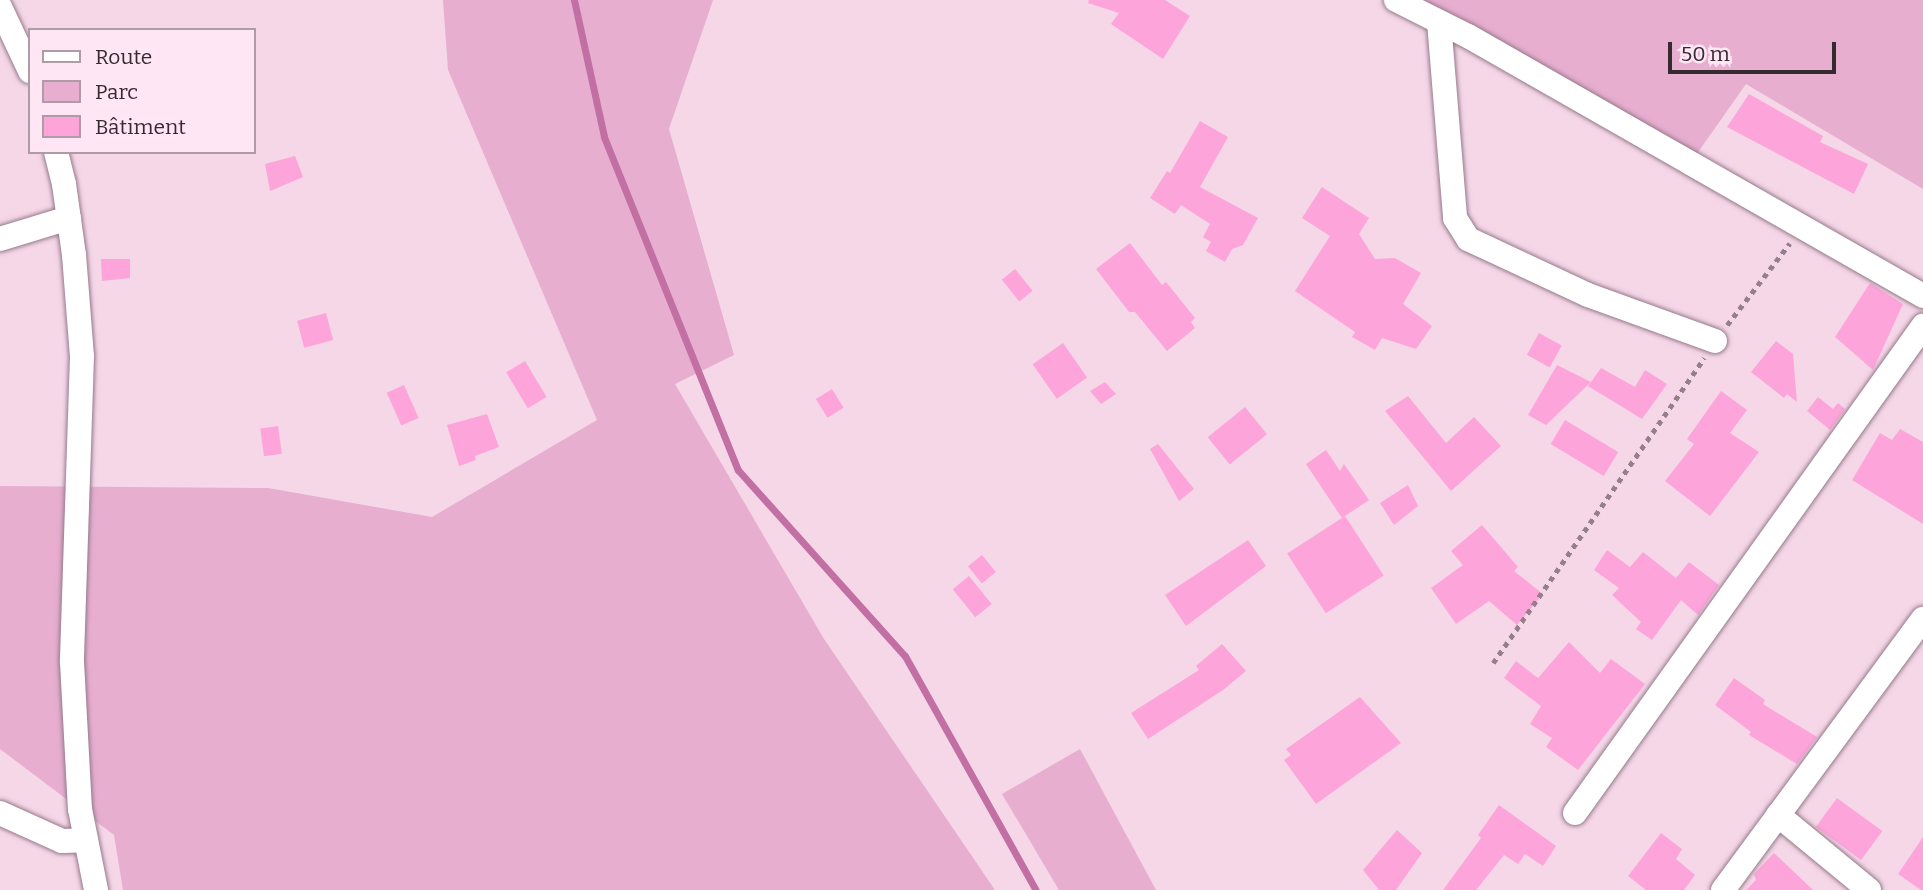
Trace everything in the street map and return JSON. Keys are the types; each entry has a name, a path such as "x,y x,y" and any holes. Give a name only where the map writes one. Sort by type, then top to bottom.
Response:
{"street":[{"path":"1396,0 1803,226 1923,296"},
{"path":"0,7 28,67"},
{"path":"1439,22 1454,218 1468,239 1588,295 1715,341"},
{"path":"56,154 69,218 82,356 72,662 80,809 96,890"},
{"path":"0,239 69,218"},
{"path":"1575,813 1923,326"},
{"path":"1723,890 1923,619"},
{"path":"0,813 62,841 86,840"},
{"path":"1778,815 1869,890"}],"path":[{"path":"1493,663 1715,341 1803,226"}],"green space":[{"path":"443,0 713,0 669,129 734,355 675,384 824,639 995,890 123,890 114,835 0,749 0,486 268,488 432,517 597,420 448,70"},
{"path":"1419,0 1923,0 1923,189 1746,84 1696,155"},
{"path":"1080,749 1156,890 1059,890 1002,794"}],"building":[{"path":"1089,0 1165,0 1190,16 1163,59 1111,24 1119,13 1088,3"},
{"path":"1749,94 1823,136 1820,142 1868,164 1854,194 1727,127"},
{"path":"1200,121 1228,137 1200,187 1258,218 1243,245 1232,249 1225,262 1206,251 1211,242 1203,237 1210,224 1181,205 1175,214 1150,198 1167,171 1170,173"},
{"path":"295,156 303,177 270,191 265,164"},
{"path":"1322,187 1369,218 1359,234 1375,259 1395,258 1421,273 1403,304 1432,326 1416,349 1382,338 1375,350 1352,337 1355,332 1295,291 1330,236 1302,218"},
{"path":"1130,243 1162,285 1166,282 1195,318 1191,322 1195,328 1167,351 1135,312 1129,312 1096,269"},
{"path":"101,259 130,259 130,278 102,281"},
{"path":"1015,269 1033,291 1019,301 1002,280"},
{"path":"1870,283 1903,304 1873,370 1835,337"},
{"path":"326,313 333,340 304,348 297,321"},
{"path":"1539,333 1562,346 1550,367 1527,355"},
{"path":"1776,341 1793,354 1797,402 1787,394 1784,398 1751,372"},
{"path":"1063,343 1087,377 1057,399 1033,364"},
{"path":"525,361 547,397 528,408 506,372"},
{"path":"1557,365 1591,382 1546,425 1528,415"},
{"path":"1601,368 1635,387 1645,370 1667,384 1642,419 1588,386"},
{"path":"1105,382 1116,394 1101,404 1090,391"},
{"path":"404,385 419,418 401,426 387,393"},
{"path":"832,389 844,408 828,418 816,399"},
{"path":"1721,391 1747,410 1730,433 1759,452 1710,516 1665,481 1694,444 1687,439"},
{"path":"1408,396 1446,443 1474,417 1501,446 1451,491 1385,411"},
{"path":"1818,397 1833,409 1838,403 1845,409 1830,430 1807,411"},
{"path":"1245,407 1267,434 1230,464 1208,437"},
{"path":"487,414 499,447 475,456 476,460 459,466 447,425"},
{"path":"1565,420 1618,452 1604,476 1551,444"},
{"path":"278,426 282,454 264,456 260,429"},
{"path":"1900,429 1923,442 1923,524 1852,480 1880,433 1892,440"},
{"path":"1158,444 1194,489 1179,501 1150,449"},
{"path":"1326,450 1340,471 1344,464 1369,500 1342,518 1306,464"},
{"path":"1408,485 1418,506 1394,525 1380,503"},
{"path":"1345,516 1384,576 1326,613 1287,554"},
{"path":"1482,525 1518,567 1514,571 1543,594 1517,625 1489,601 1456,624 1431,588 1463,565 1451,551"},
{"path":"1248,540 1266,566 1186,626 1165,595"},
{"path":"1607,550 1630,567 1643,552 1676,578 1689,562 1719,585 1698,615 1681,600 1652,640 1636,629 1641,622 1612,595 1619,588 1594,570"},
{"path":"982,555 996,572 982,583 968,566"},
{"path":"969,576 992,604 975,617 953,589"},
{"path":"1569,642 1600,673 1611,659 1645,684 1578,770 1546,747 1552,738 1530,724 1541,706 1504,678 1516,661 1538,678"},
{"path":"1222,644 1246,671 1223,690 1148,739 1131,713 1199,670 1196,666"},
{"path":"1734,678 1765,700 1763,704 1817,737 1797,764 1749,735 1751,732 1715,705"},
{"path":"1360,697 1401,743 1316,804 1284,760 1291,755 1286,749"},
{"path":"1837,798 1882,831 1861,860 1816,827"},
{"path":"1499,805 1556,846 1543,866 1525,854 1518,864 1504,855 1476,890 1443,890 1481,838 1478,835"},
{"path":"1397,830 1422,853 1396,890 1379,890 1363,870"},
{"path":"1661,833 1682,849 1676,859 1695,875 1684,890 1646,890 1628,876"},
{"path":"1923,837 1923,890 1921,890 1898,874"},
{"path":"1774,853 1813,890 1746,890 1756,880 1754,874"}],"waterway":[{"path":"574,0 604,137 738,470 905,656 1036,890"}]}
